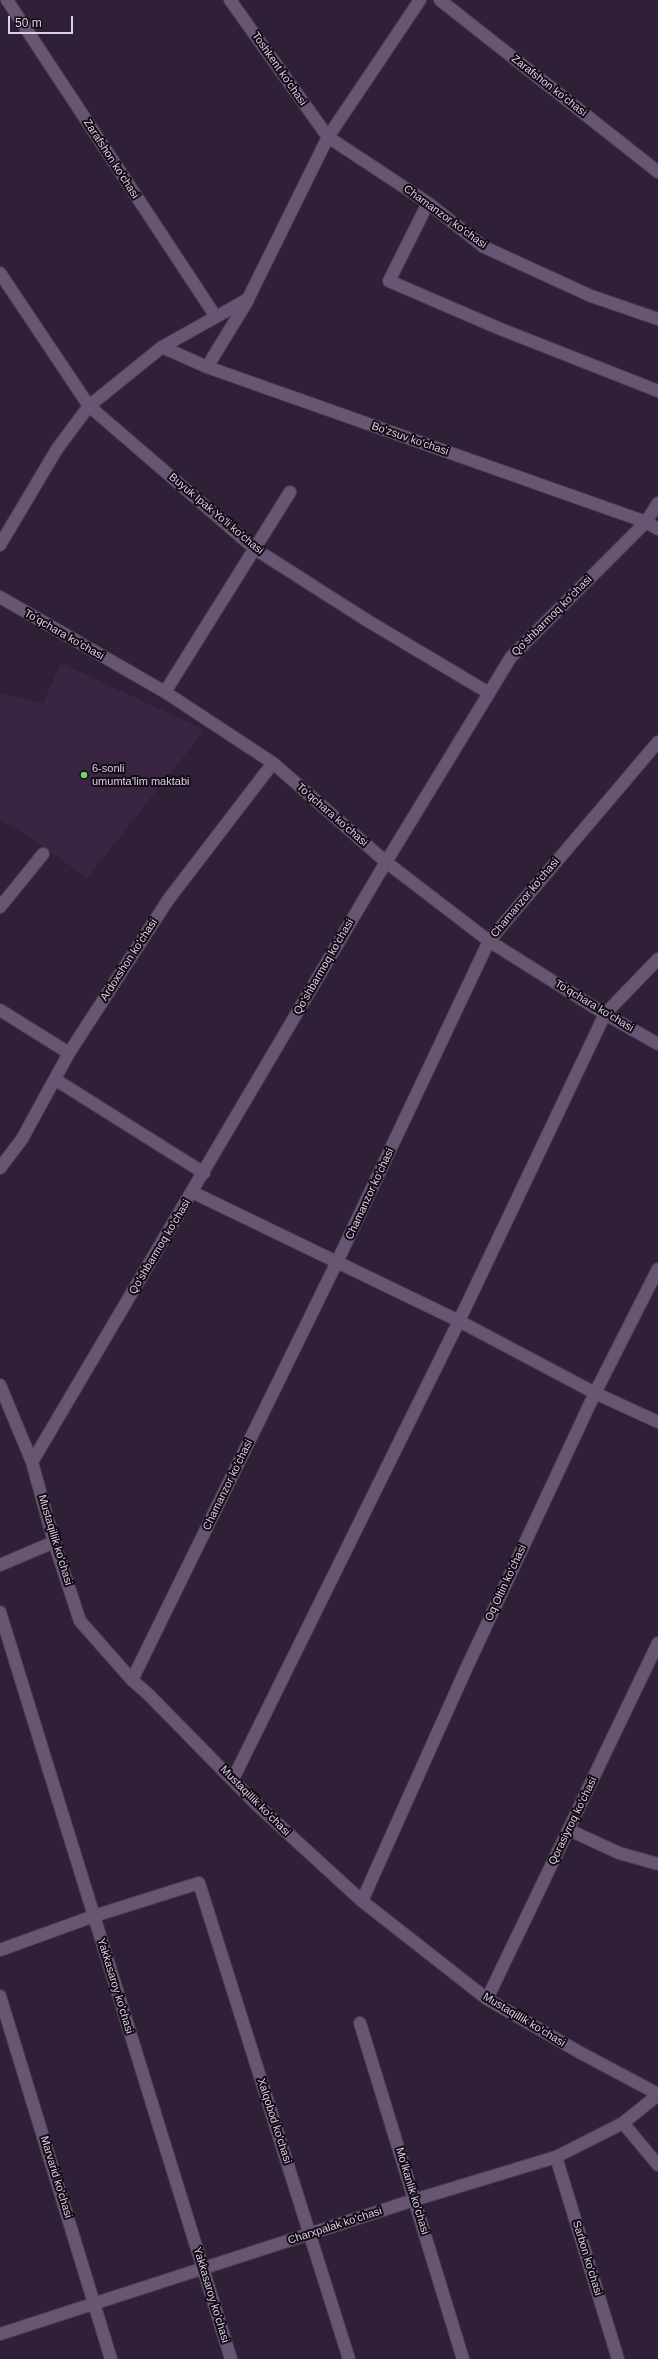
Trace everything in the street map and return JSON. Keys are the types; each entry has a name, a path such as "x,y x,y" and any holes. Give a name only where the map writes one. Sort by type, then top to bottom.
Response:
{"street":[{"name":"Toshkent ko'chasi","path":"230,0 328,137"},
{"path":"207,368 248,299 328,137 420,0"},
{"name":"Zarafshon ko'chasi","path":"440,0 658,172"},
{"name":"Zarafshon ko'chasi","path":"5,4 216,317"},
{"name":"Chamanzor ko'chasi","path":"328,137 428,203 484,248 591,296 658,319"},
{"path":"428,203 389,281 498,328 658,391"},
{"name":"Buyuk Ipak Yo'li ko'chasi","path":"0,272 89,406 255,549 368,621 489,693"},
{"path":"0,545 57,449 89,406 162,347 248,299"},
{"name":"Bo'zsuv ko'chasi","path":"162,347 207,368 646,522 658,529"},
{"path":"165,692 290,492"},
{"name":"Qo'shbarmoq ko'chasi","path":"32,1462 204,1173 386,862 511,657 646,522 658,503"},
{"name":"To'qchara ko'chasi","path":"0,597 165,692 273,763 386,862 489,941 605,1014 658,1044"},
{"name":"Chamanzor ko'chasi","path":"132,1680 337,1262 489,941 658,742"},
{"name":"Ardoxshon ko'chasi","path":"0,1168 22,1139 56,1080 69,1053 168,900 273,763"},
{"path":"0,907 43,854"},
{"path":"233,1779 459,1321 605,1014 658,959"},
{"path":"0,1010 69,1053"},
{"path":"56,1080 204,1173"},
{"path":"192,1192 459,1321 595,1393 658,1422"},
{"name":"Oq Oltin ko'chasi","path":"362,1901 466,1669 595,1393 658,1269"},
{"name":"Mustaqillik ko'chasi","path":"0,1385 32,1462 54,1542 80,1621 132,1680 148,1694 256,1804 362,1901 487,1999 579,2052 658,2094"},
{"path":"0,1565 54,1542"},
{"name":"Yakkasaroy ko'chasi","path":"0,1612 231,2359"},
{"name":"Qorasiyroq ko'chasi","path":"487,1999 658,1643"},
{"path":"569,1830 619,1852 658,1864"},
{"name":"Xalqobod ko'chasi","path":"94,1916 199,1883 349,2359"},
{"path":"0,1950 94,1916"},
{"name":"Marvarid ko'chasi","path":"0,1996 111,2359"},
{"name":"Mo'lkanlik ko'chasi","path":"360,2023 463,2359"},
{"name":"Charxpalak ko'chasi","path":"0,2334 414,2200 556,2157 623,2123 658,2094"},
{"path":"623,2123 658,2164"},
{"name":"Sarbon ko'chasi","path":"556,2157 618,2359"}],"shaded area":[{"name":"6-sonli umumta'lim maktabi","path":"61,663 205,730 87,878 30,837 0,820 0,693 43,703"}],"place":[{"name":"6-sonli umumta'lim maktabi","path":"84,775"}]}
